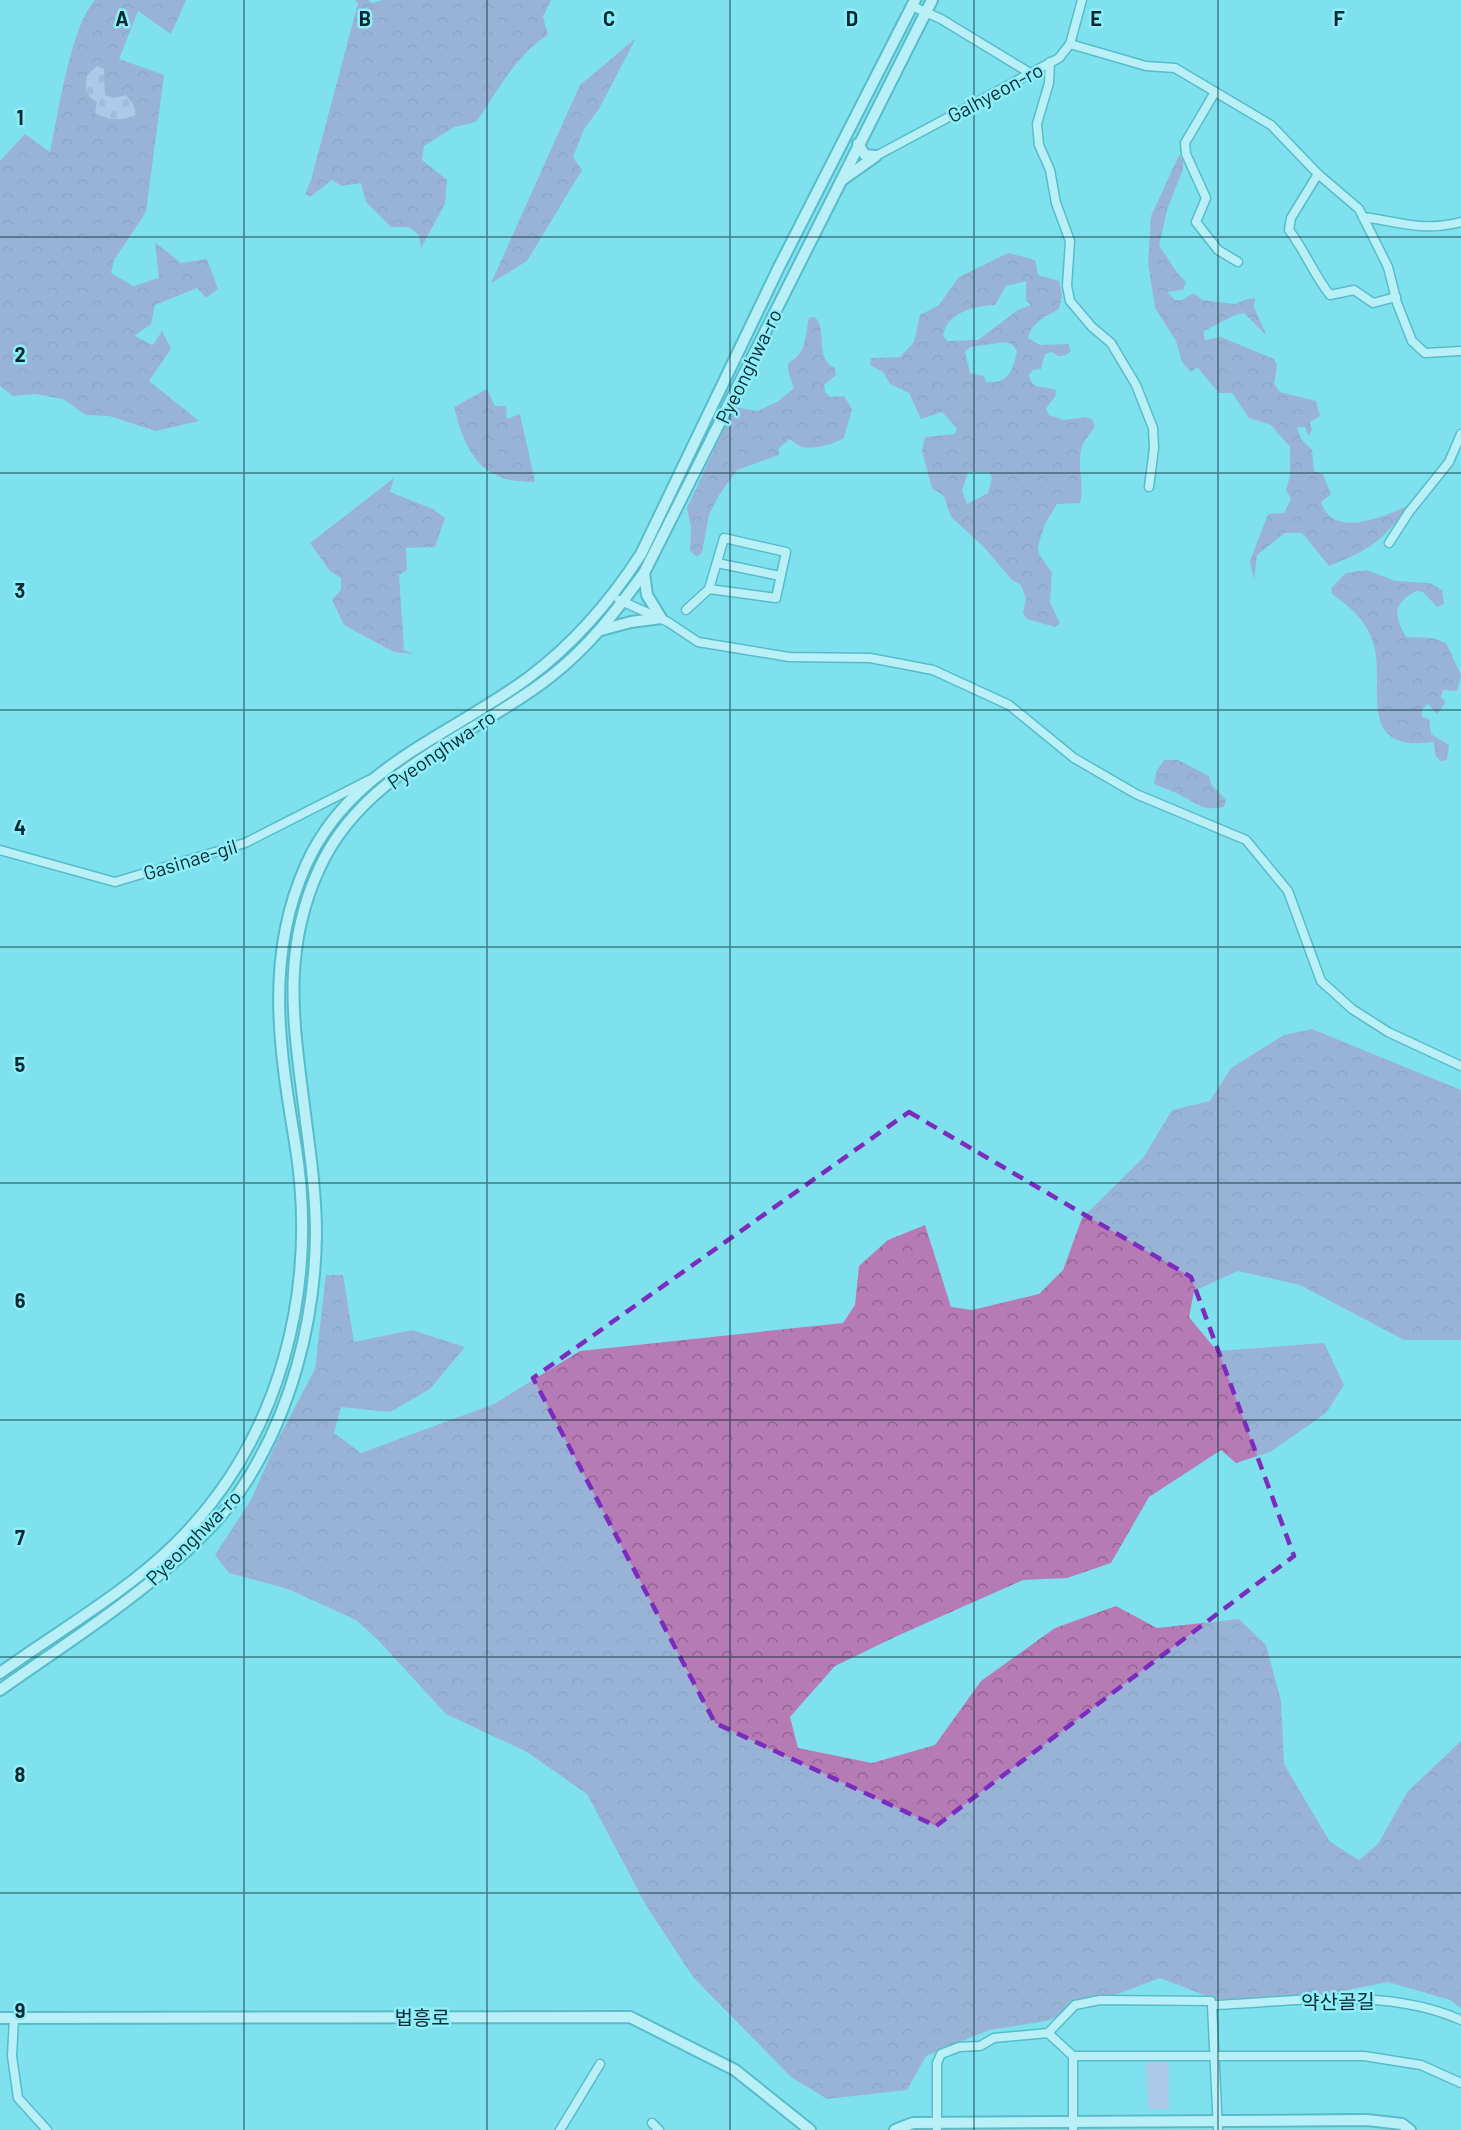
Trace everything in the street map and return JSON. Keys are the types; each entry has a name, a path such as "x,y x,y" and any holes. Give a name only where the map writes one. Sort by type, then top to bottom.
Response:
{"main road":[{"name":"Pyeonghwa-ro","path":"0,1673 103,1602 175,1544 225,1488 236,1471 277,1385 297,1307 302,1261 303,1217 300,1172 279,1022 278,969 285,928 295,893 307,862 323,833 370,780 526,679 575,638 644,573 932,0"},
{"name":"Pyeonghwa-ro","path":"0,1690 129,1599 168,1568 230,1505 243,1488 270,1437 299,1362 311,1303 316,1234 315,1198 292,1011 292,979 300,919 321,864 346,826 396,776 550,677 601,630 641,554 779,267 913,3"},
{"path":"858,144 865,155 876,156"},
{"path":"839,182 876,156"},
{"path":"601,630 625,623 661,618 647,595 644,573"},
{"name":"법흥로","path":"0,2018 630,2017 735,2070 810,2130"},
{"path":"896,2130 913,2123 937,2127 1073,2127 1218,2126 1367,2120 1402,2124 1410,2130"}],"street":[{"path":"1082,0 1070,44 1146,66 1175,68 1271,125 1318,174 1359,209 1388,267 1412,341 1425,353 1461,351"},
{"path":"913,3 1030,73"},
{"name":"Galhyeon-ro","path":"876,156 1059,58 1070,44"},
{"path":"1050,62 1049,83 1037,124 1039,145 1050,170 1056,203 1070,241 1067,286 1070,301 1092,327 1111,343 1136,385 1153,428 1154,448 1149,487"},
{"path":"1215,92 1185,143 1186,154 1206,198 1196,222 1218,250 1238,262"},
{"path":"1318,174 1291,218 1288,230 1304,250 1318,280 1330,295 1354,290 1373,303 1396,297"},
{"path":"1364,217 1414,228 1444,226 1461,222"},
{"path":"1389,543 1409,512 1449,462 1461,434"},
{"path":"686,610 709,590 724,538 786,552 776,598 709,590"},
{"path":"717,563 780,576"},
{"path":"618,599 661,618 698,642 789,657 870,658 933,670 1009,705 1074,758 1136,794 1246,840 1288,891 1321,981 1352,1009 1388,1032 1461,1066"},
{"name":"Gasinae-gil","path":"0,850 115,882 245,843 370,780"},
{"name":"약산골길","path":"1048,2033 1076,2005 1100,2000 1211,2001 1212,2005 1391,2000 1436,2010 1461,2020"},
{"path":"1212,2005 1218,2126"},
{"path":"14,2018 12,2056 18,2098 47,2130"},
{"path":"937,2127 937,2063 941,2054 958,2047 980,2046 994,2038 1048,2033 1073,2056 1364,2056 1421,2066 1461,2083"},
{"path":"1073,2056 1073,2127"},
{"path":"560,2130 600,2064"},
{"path":"651,2123 659,2130"}],"highlighted area":[{"path":"909,1112 1191,1277 1294,1556 936,1826 715,1723 533,1378"}],"green space":[{"path":"95,0 186,0 171,34 138,11 119,59 164,75 146,212 114,260 111,273 133,286 159,278 155,242 181,263 207,259 218,289 206,298 197,288 155,305 151,324 134,336 153,345 162,331 171,349 149,381 199,421 156,431 109,416 86,415 63,399 35,394 13,396 0,386 0,161 25,134 50,152 72,49 79,29"},
{"path":"355,0 368,0 372,3 383,0 551,0 543,17 548,35 517,63 476,122 454,127 424,146 422,160 447,180 445,204 421,248 419,235 409,227 391,227 366,202 361,183 342,186 332,180 310,197 305,194 311,180 358,3"},
{"path":"636,38 599,109 584,129 573,157 582,170 527,261 491,283 580,85"},
{"path":"97,66 104,69 105,95 114,98 126,95 133,104 136,115 115,119 105,118 95,113 97,102 86,91 86,84 87,75"},
{"path":"1179,155 1183,160 1183,169 1167,210 1159,246 1186,282 1183,290 1167,292 1175,300 1182,300 1194,293 1202,300 1235,304 1255,298 1254,307 1267,336 1244,313 1203,331 1205,340 1221,337 1274,359 1277,365 1274,384 1280,392 1316,401 1320,416 1310,422 1312,430 1308,436 1305,427 1297,427 1301,439 1312,450 1314,471 1323,474 1331,494 1321,502 1328,514 1348,523 1361,522 1410,505 1375,543 1329,566 1302,533 1285,533 1257,555 1254,580 1250,561 1268,514 1284,513 1291,499 1286,490 1290,476 1290,447 1271,425 1249,418 1232,393 1219,393 1197,367 1191,372 1182,362 1176,341 1155,308 1148,263 1151,216"},
{"path":"1008,253 1035,260 1038,275 1059,281 1062,295 1059,309 1036,324 1028,338 1040,345 1068,344 1071,351 1066,355 1058,356 1052,352 1045,354 1041,369 1033,370 1029,375 1036,385 1056,390 1055,397 1046,408 1049,415 1064,420 1085,417 1092,419 1095,426 1081,450 1080,503 1057,504 1045,524 1038,546 1039,554 1052,573 1050,603 1060,623 1055,627 1027,619 1023,613 1026,599 1021,585 1011,579 983,546 951,517 944,496 932,488 922,451 925,437 955,434 957,428 942,412 921,419 909,393 890,384 883,372 870,365 871,358 900,357 914,342 920,315 939,305 959,277","holes":["1026,281 1026,300 1031,305 1018,310 978,340 948,341 943,336 950,321 956,316 970,309 995,305 1006,286","1006,342 1013,345 1017,351 1009,374 1000,381 986,382 984,376 970,373 965,352 970,347","968,472 989,472 992,478 988,493 967,504 962,491"]},
{"path":"815,317 821,329 825,358 835,368 836,375 824,385 825,392 830,397 844,396 852,409 844,438 812,448 800,446 790,439 779,448 779,455 737,470 719,495 709,515 702,552 697,557 690,551 691,528 687,508 734,407 757,411 777,402 794,388 788,365 803,347 809,318"},
{"path":"487,389 495,406 506,406 507,419 520,414 535,482 517,481 489,471 471,452 464,439 454,407"},
{"path":"394,478 390,492 433,509 445,518 435,547 406,548 407,570 399,575 404,650 414,654 394,652 344,625 332,600 341,590 341,578 330,571 310,543"},
{"path":"1367,570 1395,581 1430,583 1442,590 1444,604 1437,607 1423,592 1416,591 1399,606 1398,616 1406,637 1433,638 1446,643 1461,675 1457,691 1443,690 1441,697 1446,702 1437,714 1428,704 1422,709 1422,717 1429,719 1431,734 1449,745 1447,760 1440,761 1435,755 1434,742 1409,743 1392,737 1383,727 1378,712 1373,642 1362,621 1332,594 1331,588 1346,573"},
{"path":"1164,760 1178,760 1209,776 1211,784 1226,800 1224,807 1202,806 1154,784 1156,772"},
{"path":"1312,1029 1461,1090 1461,1340 1404,1340 1300,1285 1238,1271 1194,1291 1189,1317 1217,1351 1324,1343 1344,1385 1326,1413 1270,1452 1236,1463 1221,1450 1149,1497 1111,1563 1067,1578 1023,1580 897,1636 835,1666 790,1717 798,1748 872,1763 935,1745 981,1681 1055,1628 1116,1606 1157,1628 1239,1619 1266,1645 1281,1701 1284,1764 1330,1842 1359,1860 1378,1844 1408,1791 1461,1741 1461,2008 1450,2000 1388,1982 1271,2005 1212,1998 1160,1978 1046,2021 989,2030 926,2056 907,2090 827,2099 791,2077 693,1977 647,1907 587,1794 527,1752 446,1714 378,1640 356,1620 288,1589 229,1573 215,1555 251,1500 276,1443 315,1369 326,1275 343,1275 354,1342 412,1330 465,1347 430,1389 390,1412 341,1407 334,1433 361,1453 494,1404 580,1351 843,1323 855,1305 859,1266 888,1240 925,1225 951,1307 972,1310 1039,1294 1063,1270 1082,1218 1143,1158 1172,1110 1210,1101 1231,1068 1284,1035"},
{"path":"1146,2058 1169,2059 1169,2109 1148,2109"}]}
